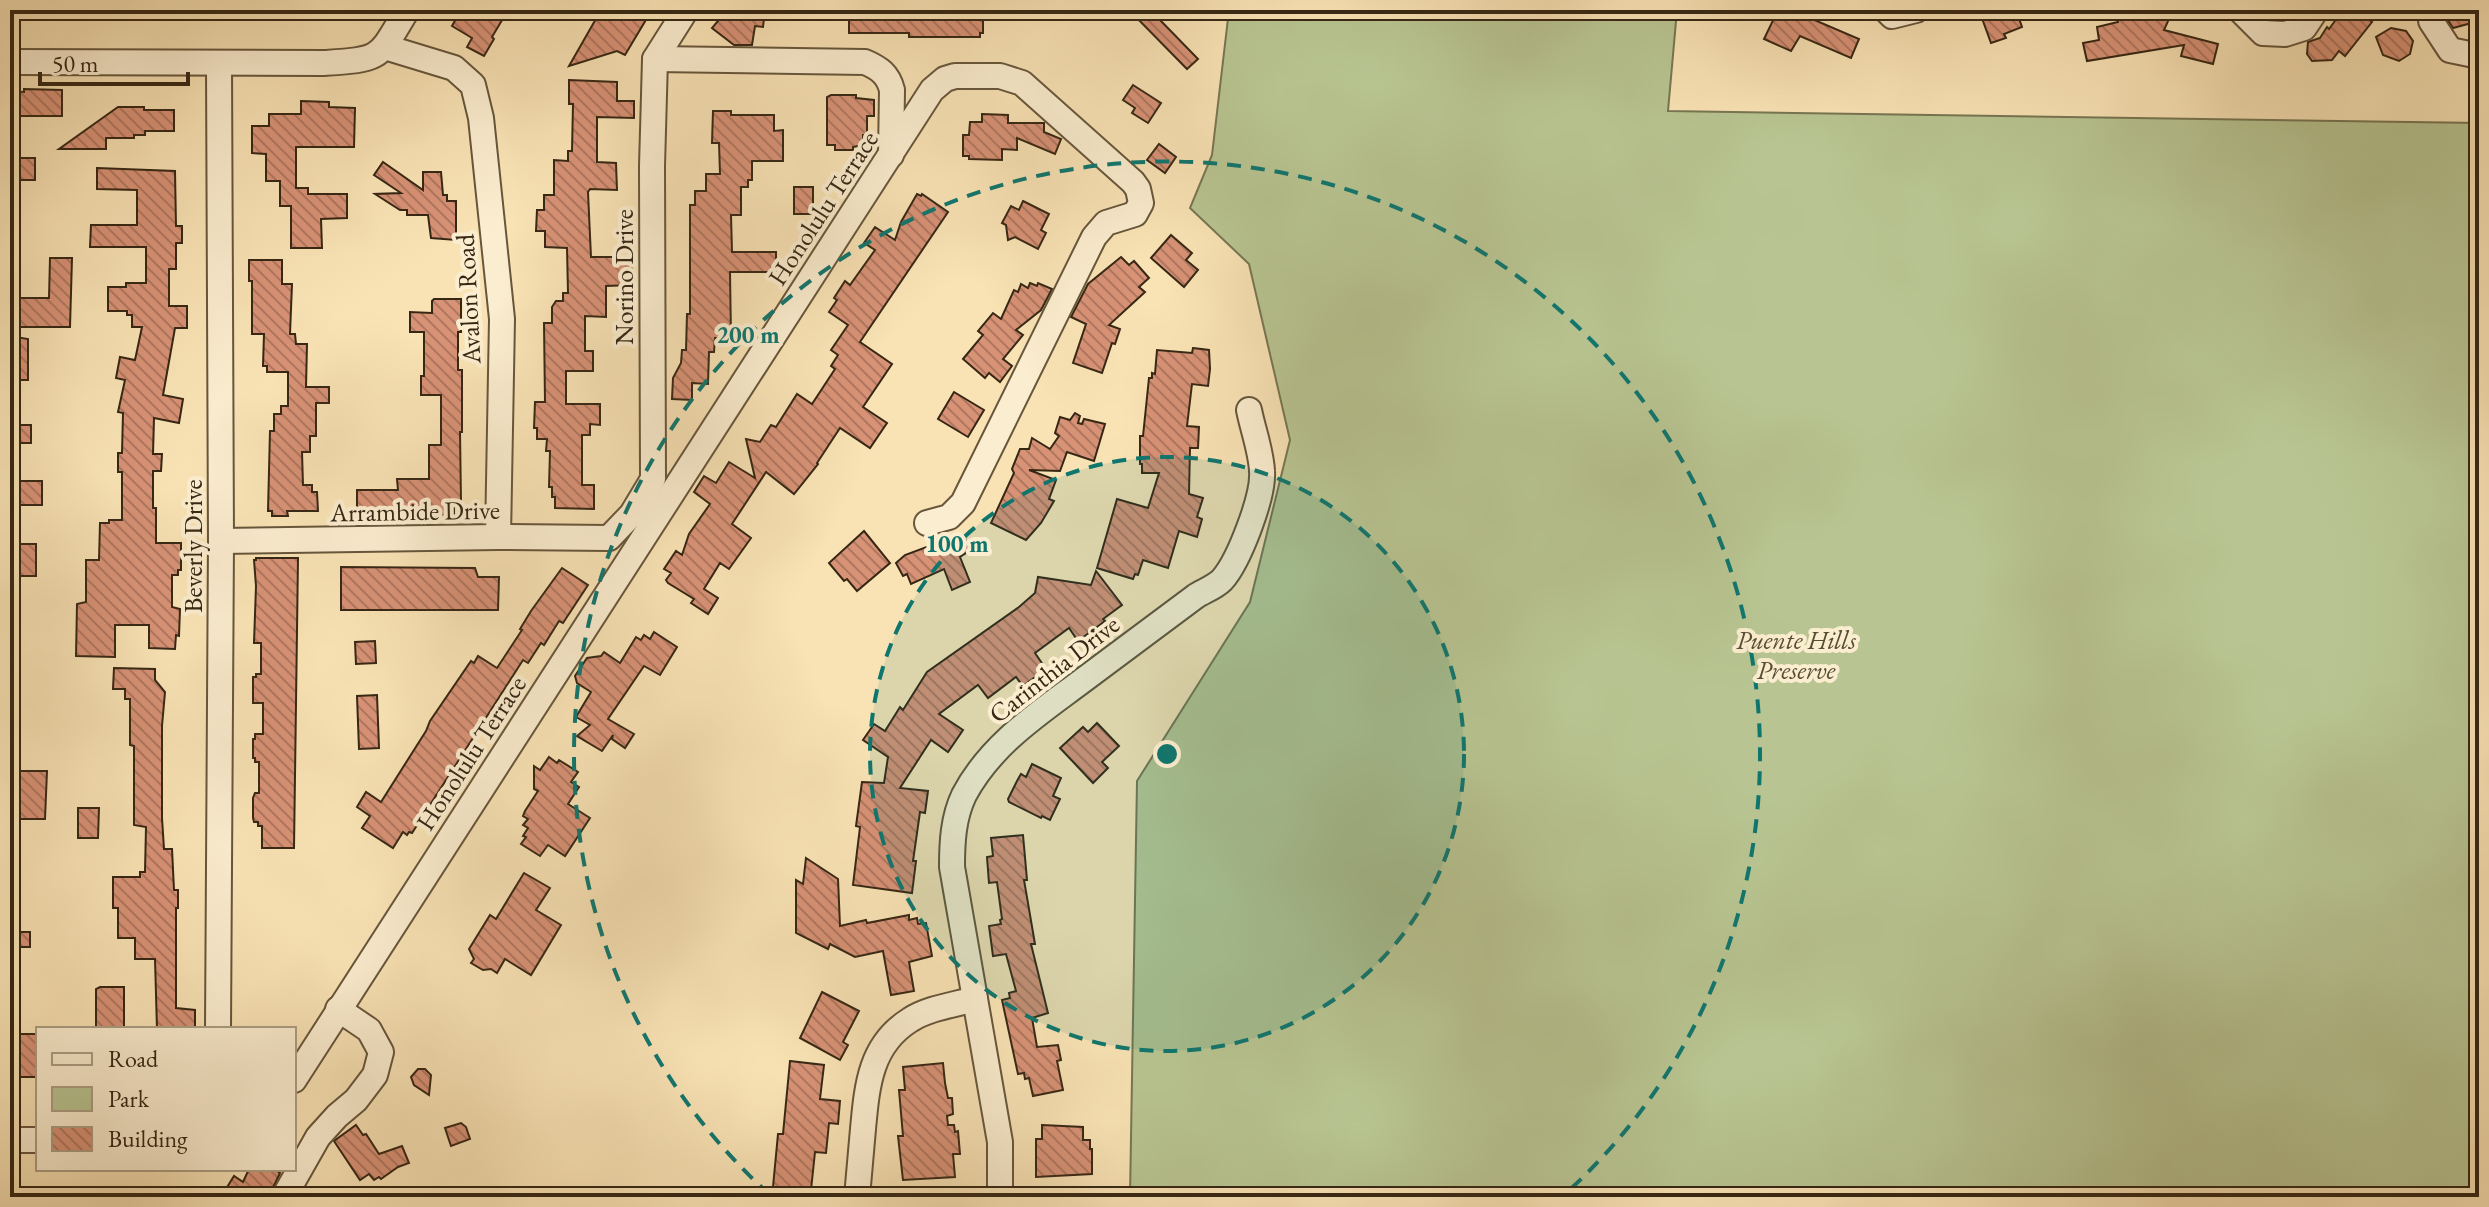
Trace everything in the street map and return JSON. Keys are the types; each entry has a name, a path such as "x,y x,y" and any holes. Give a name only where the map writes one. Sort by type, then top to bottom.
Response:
{"street":[{"path":"10,62 324,63 365,60 373,58 385,47 407,10"},
{"path":"655,59 686,10"},
{"path":"1886,10 1892,16 1916,10"},
{"path":"2240,10 2263,33 2285,34 2304,28 2316,10"},
{"path":"2431,10 2431,21 2450,50 2479,56"},
{"name":"Avalon Road","path":"385,47 454,68 473,85 481,118 502,319 498,537"},
{"path":"655,59 865,62 890,80 891,155"},
{"name":"Norino Drive","path":"609,538 632,514 653,479 652,166 655,59"},
{"name":"Beverly Drive","path":"218,1027 221,541 219,63"},
{"name":"Honolulu Terrace","path":"296,1077 932,90 945,79 955,76 1009,77 1022,83 1133,182 1141,203 1135,214 1106,223 1094,237 963,503 949,517 927,523"},
{"name":"Carinthia Drive","path":"1000,1197 1000,1142 952,867 953,831 963,798 986,762 1013,732 1196,596 1220,583 1252,522 1261,483 1262,470 1249,410"},
{"name":"Arrambide Drive","path":"221,541 609,538"},
{"path":"857,1197 867,1085 879,1052 910,1019 975,999"},
{"path":"284,1197 318,1137 356,1100 375,1075 381,1052 369,1030 338,1009"},
{"path":"10,1140 36,1140"}],"green space":[{"name":"Puente Hills Preserve","path":"1229,10 1677,10 1668,111 2479,123 2479,1197 1130,1197 1137,781 1250,602 1290,440 1249,264 1190,208 1212,155"}],"building":[{"path":"461,10 508,10 484,56 467,47 472,38 452,26"},
{"path":"601,10 633,10 647,18 625,55 617,51 569,66"},
{"path":"727,10 765,10 763,27 755,26 752,45 734,45 712,28"},
{"path":"849,10 934,14 934,10 983,10 983,33 980,37 909,37 909,33 849,33"},
{"path":"1129,10 1168,10 1159,19 1198,59 1187,69"},
{"path":"1778,10 1816,10 1812,19 1859,39 1851,58 1800,36 1791,51 1764,39"},
{"path":"1979,10 2016,10 2022,27 2004,34 2006,38 1991,43"},
{"path":"2139,10 2173,10 2164,30 2218,44 2213,64 2181,56 2184,45 2087,61 2083,43 2099,40 2097,27 2118,22 2117,15"},
{"path":"2343,10 2355,10 2372,22 2345,56 2339,51 2332,60 2312,61 2307,54 2308,42 2320,38"},
{"path":"2446,10 2479,10 2479,21 2453,28 2446,17"},
{"path":"2391,28 2406,31 2413,41 2410,54 2399,61 2383,55 2376,37"},
{"path":"569,80 617,82 617,101 634,101 634,118 597,117 597,162 616,163 617,190 590,189 588,192 591,257 632,257 632,285 606,286 606,317 585,316 585,351 593,351 593,371 566,371 566,404 600,404 600,425 590,424 590,435 582,435 582,485 594,485 594,509 555,508 555,497 552,497 552,487 549,487 550,451 546,451 547,439 537,439 537,428 534,428 535,402 545,402 544,323 552,323 552,307 556,301 563,301 563,293 568,293 567,248 545,247 545,231 536,231 537,210 544,210 544,195 554,195 554,160 568,161 568,151 572,151 573,104 569,104"},
{"path":"1133,85 1161,103 1148,123 1132,113 1135,108 1123,100"},
{"path":"24,89 62,90 62,116 10,116 10,91 24,92"},
{"path":"856,95 856,98 874,100 874,116 867,116 867,135 863,135 863,145 853,147 853,150 835,150 835,145 827,145 827,97"},
{"path":"301,101 329,102 329,107 355,108 354,147 296,147 296,188 308,188 308,194 347,194 347,218 321,219 322,248 291,248 291,206 280,206 280,181 266,181 266,154 252,153 252,126 269,126 269,114 301,114"},
{"path":"118,107 174,110 174,131 145,131 145,135 134,135 134,138 106,138 106,149 59,149"},
{"path":"713,111 731,111 731,115 774,115 774,131 783,130 783,161 752,161 752,180 748,180 748,187 741,187 741,215 731,215 732,252 776,252 776,272 730,272 731,338 715,338 714,352 709,352 708,384 692,383 692,400 672,399 673,378 681,363 682,350 686,350 687,314 690,314 690,205 695,205 695,191 706,191 706,174 720,174 719,143 712,143"},
{"path":"982,114 1008,115 1008,123 1044,123 1044,132 1061,139 1055,154 1017,138 1017,150 1002,149 1002,160 963,156 963,135 969,135 970,122 982,122"},
{"path":"1159,144 1176,157 1165,173 1147,160"},
{"path":"11,158 35,158 35,180 12,180"},
{"path":"383,162 423,190 423,172 441,172 443,195 447,195 447,201 456,201 456,240 431,238 428,215 407,215 407,210 400,210 375,194 401,193 374,175"},
{"path":"97,168 175,171 176,226 182,226 182,243 176,243 176,269 169,269 169,306 187,306 187,328 175,328 163,395 183,399 179,423 154,418 153,454 162,454 161,471 153,471 156,543 181,543 181,570 178,570 178,575 172,575 172,607 180,609 179,636 176,635 175,649 149,648 149,625 115,625 115,657 76,656 77,604 86,602 86,560 99,560 100,523 122,520 122,472 118,472 118,453 122,453 123,413 118,412 125,380 116,378 120,357 135,360 142,327 132,327 132,315 127,315 127,311 108,311 108,287 146,283 146,247 90,247 91,225 137,225 137,190 97,189"},
{"path":"794,187 813,187 813,214 794,214"},
{"path":"917,194 922,194 948,212 860,342 892,364 863,407 887,423 870,448 840,428 818,464 794,494 766,472 732,524 751,538 729,569 720,563 704,589 718,598 708,614 691,603 694,599 668,583 666,580 671,573 664,569 676,551 682,555 689,534 710,504 694,492 704,476 716,483 729,462 755,478 746,439 760,442 771,425 776,427 797,394 812,404 835,369 831,366 838,355 831,350 848,325 829,312 837,300 834,298 845,281 850,285 875,250 864,243 875,227 895,240"},
{"path":"1023,201 1049,214 1041,230 1046,233 1038,249 1015,237 1008,240 1006,225 1002,223 1011,206 1019,210"},
{"path":"1171,235 1192,253 1186,260 1198,270 1184,287 1151,258"},
{"path":"1121,257 1129,265 1134,261 1149,278 1139,287 1145,292 1109,325 1120,329 1102,373 1073,363 1086,324 1071,317 1088,284"},
{"path":"50,258 72,258 70,327 10,327 10,298 49,298"},
{"path":"249,260 282,260 282,284 292,284 290,334 295,334 296,344 307,344 306,387 329,387 329,403 316,403 316,436 310,436 310,452 302,452 303,485 312,485 312,492 317,492 318,511 287,511 288,516 272,516 272,511 268,511 270,431 274,431 274,414 281,414 281,406 288,406 288,372 267,372 267,366 263,366 264,334 252,334"},
{"path":"1030,283 1052,289 1041,310 1016,330 1023,335 1003,359 1012,366 1000,382 989,373 985,378 963,359 983,335 978,331 993,313 1001,319 1014,290 1018,292 1021,284 1028,288"},
{"path":"434,299 461,299 458,370 462,370 461,502 454,502 454,517 433,517 433,520 399,520 399,513 357,513 357,490 398,490 397,479 429,479 429,445 441,445 441,395 421,395 424,332 410,332 410,312 432,313"},
{"path":"10,336 28,339 28,380 10,380"},
{"path":"1193,348 1209,350 1210,369 1208,386 1192,384 1187,426 1199,427 1198,448 1190,448 1189,494 1203,498 1197,517 1202,519 1197,537 1179,531 1168,568 1143,560 1138,575 1135,574 1133,579 1097,568 1117,499 1148,508 1159,473 1142,473 1140,464 1140,436 1143,436 1149,378 1152,378 1152,373 1155,374 1157,350 1192,353"},
{"path":"954,392 984,410 968,437 938,419"},
{"path":"1075,413 1080,416 1078,423 1082,424 1084,419 1105,424 1094,461 1067,452 1060,471 1029,470 1056,480 1049,499 1054,501 1026,540 991,523 1014,473 1012,469 1020,449 1029,449 1032,438 1050,449 1059,436 1055,433 1060,417 1070,420"},
{"path":"10,425 31,425 31,443 10,443"},
{"path":"10,481 42,481 42,505 10,505"},
{"path":"864,531 890,563 857,591 829,563"},
{"path":"956,536 957,540 965,538 969,551 960,557 970,582 952,590 944,569 911,584 907,574 903,576 896,563 905,555"},
{"path":"16,544 36,544 36,576 16,576"},
{"path":"256,558 298,558 294,848 262,848 262,826 258,826 253,818 253,798 255,793 259,793 259,762 253,758 253,739 255,734 263,734 263,703 253,703 253,677 261,674 261,643 254,643"},
{"path":"341,567 475,568 478,577 499,577 498,610 341,610"},
{"path":"562,568 588,585 544,645 541,643 528,663 523,660 412,833 407,835 403,832 393,848 362,828 370,816 357,807 366,792 381,802 471,661 474,663 478,656 497,668 531,611"},
{"path":"1096,571 1122,605 1103,619 1105,621 1078,641 1069,628 1035,653 1046,669 1023,686 1016,677 988,698 978,685 939,714 963,730 948,752 931,740 900,788 928,791 925,813 920,812 912,893 853,885 862,782 884,783 888,757 863,740 874,724 885,731 900,707 903,710 927,672 1019,607 1035,593 1038,577 1091,585"},
{"path":"654,632 677,647 660,675 644,666 608,719 634,734 625,748 612,739 613,735 602,751 577,736 590,725 576,717 591,692 577,683 575,676 587,658 601,656 604,652 620,663 636,637 641,640 644,635 650,639"},
{"path":"375,641 376,663 356,664 355,642"},
{"path":"114,668 155,669 155,680 165,692 162,818 164,849 172,849 174,890 178,890 176,1008 195,1010 195,1027 157,1027 155,959 135,959 135,938 118,938 118,908 113,908 113,877 140,877 140,872 145,872 146,827 134,825 134,746 130,745 130,699 125,699 125,689 113,689"},
{"path":"377,695 379,748 359,749 357,696"},
{"path":"1097,723 1119,746 1102,762 1108,768 1093,783 1060,748 1083,727 1088,732"},
{"path":"549,757 578,772 571,782 579,787 568,804 590,818 565,856 548,845 540,856 521,844 528,828 523,825 528,819 523,816 538,791 534,789 534,766 540,770"},
{"path":"1032,764 1061,778 1053,796 1060,799 1050,820 1008,799 1021,774 1026,777"},
{"path":"10,771 47,771 45,819 10,819"},
{"path":"78,808 99,808 98,838 78,838"},
{"path":"1023,835 1027,880 1024,880 1035,944 1031,944 1048,1013 1032,1018 1037,1047 1058,1045 1061,1060 1057,1061 1063,1090 1033,1096 1029,1078 1025,1079 1024,1073 1018,1074 1002,1000 1010,998 1009,993 1016,991 1006,954 993,956 989,926 1001,924 1002,919 997,882 989,883 987,857 993,856 991,838"},
{"path":"806,858 838,879 840,926 909,915 909,920 917,918 918,924 926,923 932,956 909,962 914,991 891,995 883,951 855,957 830,944 828,949 796,933 796,880 803,884"},
{"path":"524,873 550,888 536,910 561,925 531,975 505,959 497,973 491,969 483,970 471,963 474,959 469,949 490,915 496,919"},
{"path":"10,932 30,932 30,947 10,947"},
{"path":"124,987 124,1027 96,1027 96,989"},
{"path":"822,992 859,1011 843,1042 848,1045 840,1060 800,1038"},
{"path":"10,1034 36,1034 36,1077 10,1077"},
{"path":"790,1061 824,1065 820,1099 840,1101 838,1124 829,1123 826,1153 815,1152 811,1190 773,1187 778,1134 783,1134"},
{"path":"943,1063 948,1098 952,1098 953,1114 947,1116 948,1125 954,1125 955,1132 958,1131 960,1154 953,1154 955,1177 903,1180 898,1136 903,1136 899,1090 905,1090 903,1067"},
{"path":"418,1069 425,1069 431,1075 429,1095 414,1085 411,1077"},
{"path":"461,1123 470,1139 451,1146 445,1128"},
{"path":"356,1125 379,1154 402,1146 409,1163 381,1179 374,1180 369,1174 360,1180 334,1141"},
{"path":"1042,1125 1083,1127 1083,1140 1090,1140 1092,1149 1092,1174 1036,1177 1036,1139 1042,1139"},
{"path":"248,1171 280,1173 270,1194 260,1188 258,1191 268,1197 221,1197 234,1176 243,1182"}]}
